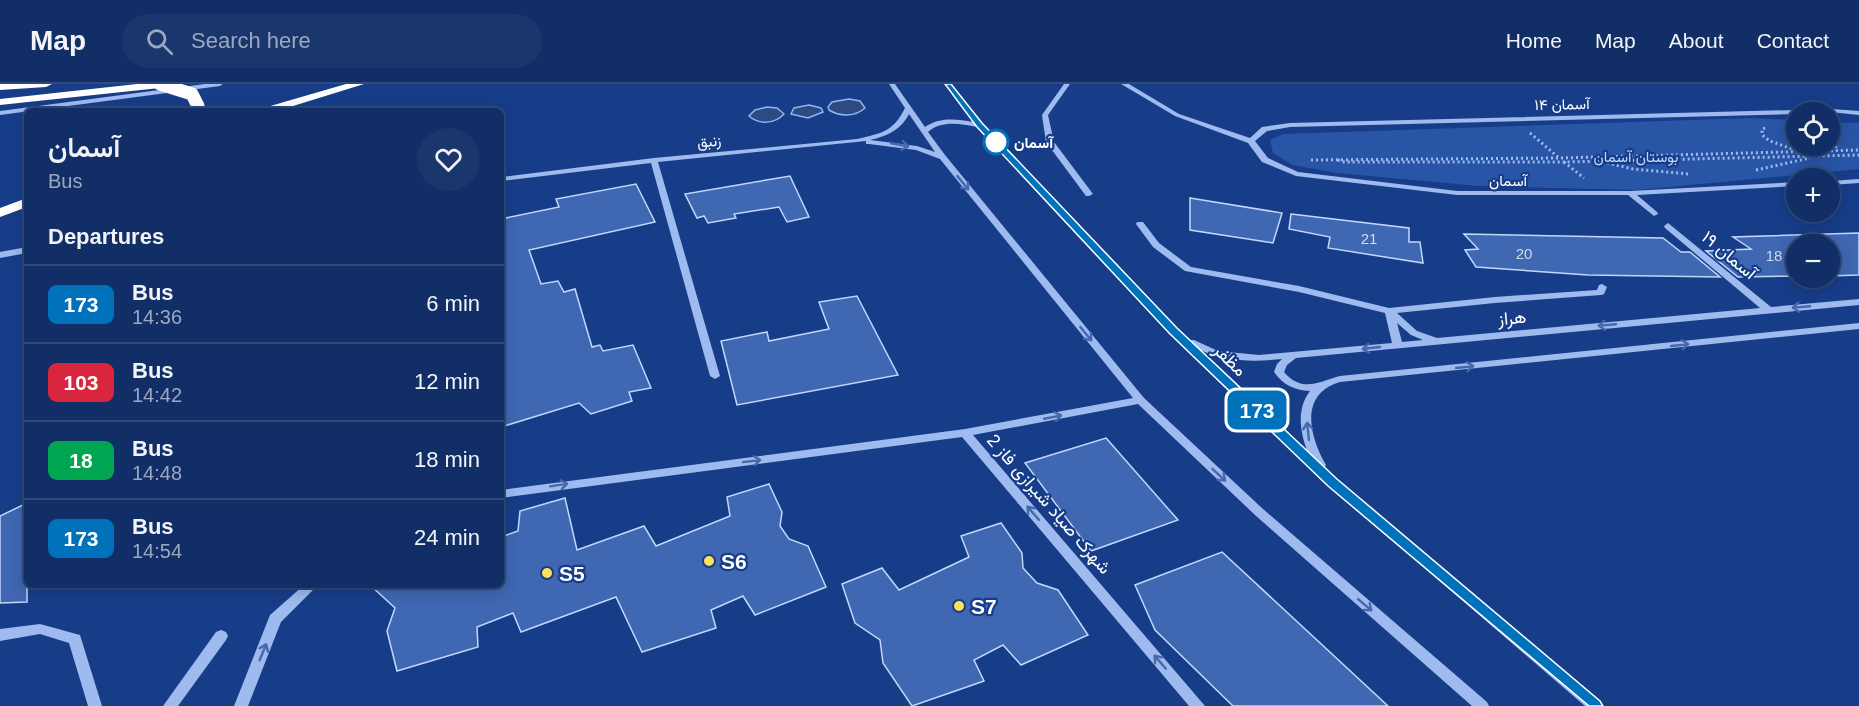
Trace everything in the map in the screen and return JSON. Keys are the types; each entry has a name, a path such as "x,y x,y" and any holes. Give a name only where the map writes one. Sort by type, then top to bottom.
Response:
{"highway":[{"path":"0,87 46,84"},
{"path":"160,84 192,94 197,108"},
{"path":"0,102 170,84"},
{"path":"274,108 358,84"},
{"path":"0,207 24,198"},
{"path":"0,213 24,203"}],"street":[{"path":"38,108 220,84"},
{"path":"892,84 942,157 1140,400 1259,512 1482,706"},
{"name":"مظفر","path":"948,84 979,125 1173,331 1332,482 1595,706"},
{"path":"1067,84 1045,115 1048,133 1050,142 1089,194"},
{"path":"1124,84 1177,115 1251,141"},
{"name":"زنبق","path":"504,179 654,160 857,141 879,136 894,129 904,121 907,109"},
{"path":"0,113 24,110"},
{"name":"آسمان ۱۴","path":"1251,141 1265,129 1290,125 1820,111 1859,113"},
{"path":"924,132 929,127 949,121 979,125"},
{"path":"857,141 900,145 942,157"},
{"name":"آسمان","path":"1251,141 1265,160 1296,174 1457,193 1630,193 1786,185"},
{"path":"654,160 715,376"},
{"path":"1840,182 1859,181"},
{"path":"1630,193 1654,214"},
{"path":"1140,224 1156,245 1188,269 1299,289 1389,310 1581,295 1600,292 1602,287"},
{"name":"آسمان ۱۹","path":"1668,226 1768,310"},
{"path":"0,255 24,251"},
{"name":"هراز","path":"1173,331 1199,347 1216,354 1258,358 1859,302"},
{"path":"1389,310 1414,333 1436,341"},
{"path":"1389,310 1398,345"},
{"path":"1292,356 1282,364 1279,372 1285,381 1300,387 1318,388 1340,379 1859,327"},
{"path":"1318,388 1310,400 1307,419 1308,439 1312,453 1332,482"},
{"name":"شهرک صیاد شیرازی فاز 2","path":"1140,400 965,433 1198,706"},
{"path":"504,494 965,433"},
{"path":"241,706 275,619 309,588"},
{"path":"0,635 40,628 75,639 95,706"},
{"path":"170,706 221,636"}],"path":[{"path":"1513,118 1600,193"},
{"path":"1768,127 1762,129 1762,135 1770,141 1786,146"},
{"path":"1840,151 1859,150"},
{"path":"1786,152 1559,158 1338,159 1344,162 1598,162 1817,156"},
{"path":"1691,154 1698,159"},
{"path":"1840,155 1859,155"},
{"path":"1749,171 1817,156"},
{"path":"1431,159 1435,163"},
{"path":"1598,162 1633,169 1691,174"}],"green space":[{"name":"بوستان آسمان","path":"1750,118 1786,120 1786,156 1840,156 1840,122 1859,123 1859,169 1840,171 1840,168 1786,168 1786,176 1637,190 1479,186 1336,173 1293,165 1273,153 1270,140 1283,134"}],"shaded area":[{"path":"849,99 860,101 865,108 847,115 829,110 828,107 832,102"},
{"path":"809,105 821,108 823,112 808,118 791,114 794,108"},
{"path":"767,107 777,108 784,114 776,120 767,122 757,121 749,116 755,110"}],"building":[{"path":"790,176 809,217 787,222 779,207 734,214 736,218 708,223 704,216 697,218 685,194"},
{"path":"636,184 655,222 529,250 541,284 558,281 564,292 575,289 592,347 600,345 603,351 633,345 651,388 629,392 632,401 591,414 579,403 504,426 504,218 559,207 556,199"},
{"path":"1190,198 1282,213 1273,243 1190,230"},
{"path":"1291,214 1409,228 1409,242 1420,242 1423,263 1328,248 1330,237 1289,229"},
{"path":"1859,233 1859,275 1840,276 1840,234 1828,234"},
{"path":"1464,234 1663,238 1681,252 1690,252 1720,277 1588,275 1476,267 1465,250 1478,249"},
{"path":"1786,235 1786,276 1738,277 1706,251 1751,249 1733,237"},
{"path":"857,296 898,375 737,405 721,341 767,332 769,341 829,329 819,302"},
{"path":"1106,438 1178,520 1091,551 1025,463"},
{"path":"769,484 782,512 780,526 789,539 808,546 826,587 755,615 743,596 711,610 716,628 642,652 616,597 521,632 513,613 477,627 478,647 397,671 387,631 395,608 373,588 504,588 504,536 518,531 520,511 565,498 577,550 644,526 656,546 730,516 727,497"},
{"path":"24,504 24,588 27,588 27,602 0,603 0,516"},
{"name":"S7","path":"1001,523 1022,553 1023,568 1037,583 1058,590 1088,635 1021,665 1003,645 974,660 984,681 912,706 883,663 880,640 855,623 842,584 882,568 899,590 969,557 961,536"},
{"path":"1222,552 1388,706 1233,706 1155,630 1135,585"}],"bus line":[{"name":"173","path":"948,84 979,125 1173,331 1332,482 1595,706"}],"place":[{"name":"آسمان","path":"996,142"},
{"name":"S6","path":"709,561"},
{"name":"S5","path":"547,573"},
{"name":"S7","path":"959,606"}]}
